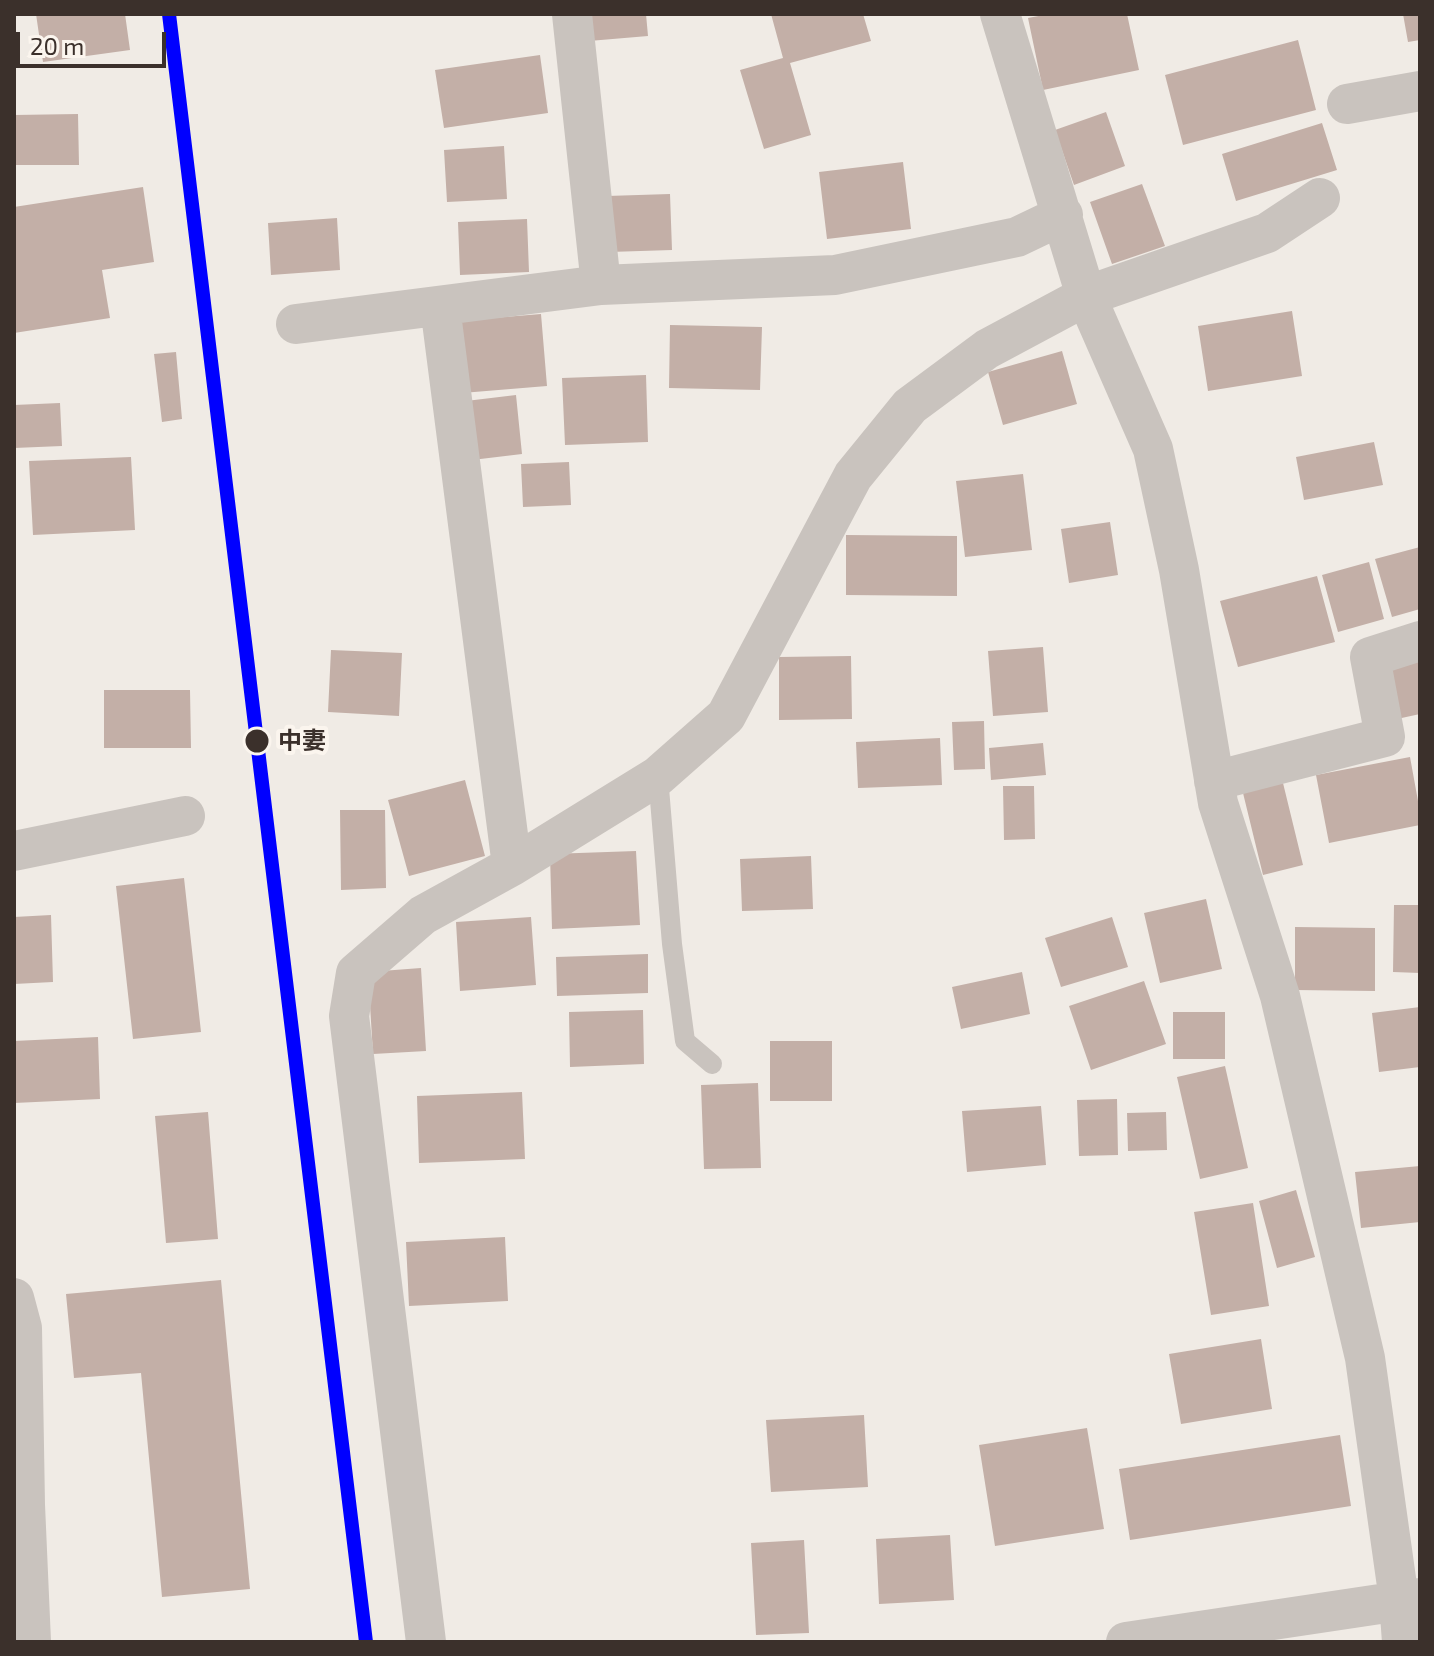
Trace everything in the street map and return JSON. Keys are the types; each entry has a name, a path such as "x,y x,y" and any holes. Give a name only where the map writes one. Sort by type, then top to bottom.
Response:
{"street":[{"path":"572,14 601,285"},
{"path":"1000,14 1086,296 1153,449 1179,570 1218,803 1280,996 1365,1358 1410,1599 1402,1642"},
{"path":"1347,104 1420,91"},
{"path":"426,1642 349,1016 356,973 423,915 512,866 658,776 726,716 853,476 910,406 987,349 1086,296 1267,233 1320,198"},
{"path":"296,324 601,285 835,275 1017,237 1063,215"},
{"path":"440,306 512,866"},
{"path":"1214,781 1385,737 1370,657 1420,641"},
{"path":"14,851 185,816"},
{"path":"14,1298 22,1328 31,1642"},
{"path":"1126,1642 1410,1599"}],"lane":[{"path":"658,776 672,944 685,1041 712,1064"}],"building":[{"path":"36,14 125,14 130,50 43,62"},
{"path":"586,14 646,14 648,36 589,41"},
{"path":"771,14 863,14 871,41 790,63 811,135 764,149 740,70 783,58"},
{"path":"1049,14 1127,14 1139,70 1043,90 1028,18"},
{"path":"1403,14 1420,14 1420,40 1408,42"},
{"path":"1298,40 1316,110 1183,145 1165,75"},
{"path":"540,55 548,113 444,128 435,70"},
{"path":"1106,112 1125,166 1074,185 1055,130"},
{"path":"78,114 79,165 14,165 14,115"},
{"path":"1322,123 1337,170 1236,201 1222,154"},
{"path":"504,146 507,199 447,202 444,150"},
{"path":"903,162 911,229 827,239 819,172"},
{"path":"1142,184 1165,246 1112,264 1090,202"},
{"path":"143,187 154,262 102,270 110,318 14,333 14,207"},
{"path":"670,194 672,250 609,252 607,196"},
{"path":"337,218 340,270 271,275 268,223"},
{"path":"527,219 529,272 460,275 458,222"},
{"path":"1292,311 1302,376 1208,391 1198,326"},
{"path":"541,314 547,386 462,393 456,321"},
{"path":"670,325 762,327 760,390 669,388"},
{"path":"1062,351 1077,404 1003,425 988,372"},
{"path":"176,352 182,419 162,422 154,354"},
{"path":"646,375 648,442 565,445 562,378"},
{"path":"516,395 522,454 472,460 466,401"},
{"path":"60,403 62,446 14,448 14,405"},
{"path":"1374,442 1383,485 1304,500 1296,457"},
{"path":"131,457 135,530 33,535 29,461"},
{"path":"569,462 571,505 523,507 521,464"},
{"path":"1023,474 1032,550 965,557 956,481"},
{"path":"1110,522 1118,575 1069,583 1061,529"},
{"path":"846,535 957,536 957,596 846,595"},
{"path":"1420,547 1420,609 1392,617 1375,559"},
{"path":"1369,562 1384,619 1338,632 1322,575"},
{"path":"1317,576 1335,642 1238,667 1220,601"},
{"path":"1043,647 1048,712 993,716 988,651"},
{"path":"331,650 402,653 399,716 328,712"},
{"path":"851,656 852,719 779,720 779,657"},
{"path":"1420,660 1420,714 1397,719 1388,667"},
{"path":"104,690 190,690 191,748 104,748"},
{"path":"984,721 985,769 954,770 952,722"},
{"path":"940,738 942,785 858,788 856,742"},
{"path":"1043,743 1046,775 991,780 989,748"},
{"path":"1410,757 1420,825 1329,843 1316,775"},
{"path":"465,780 485,856 409,876 388,800"},
{"path":"1283,783 1303,865 1263,875 1243,793"},
{"path":"1003,786 1034,786 1035,839 1004,840"},
{"path":"340,810 385,810 386,888 341,890"},
{"path":"636,851 640,925 552,929 550,854"},
{"path":"811,856 813,909 742,911 740,859"},
{"path":"184,878 201,1032 133,1039 116,886"},
{"path":"1206,899 1222,969 1160,983 1144,913"},
{"path":"1394,905 1420,905 1420,973 1393,972"},
{"path":"51,915 53,982 14,984 14,917"},
{"path":"531,917 536,985 460,991 456,922"},
{"path":"1112,917 1128,967 1061,987 1045,938"},
{"path":"1295,927 1375,928 1375,991 1295,990"},
{"path":"648,954 648,993 557,996 556,957"},
{"path":"421,968 426,1051 373,1054 368,972"},
{"path":"1022,972 1030,1014 961,1029 952,987"},
{"path":"1144,981 1166,1044 1091,1070 1069,1006"},
{"path":"1420,1007 1420,1067 1379,1072 1372,1013"},
{"path":"643,1010 644,1064 570,1067 569,1012"},
{"path":"1173,1012 1225,1012 1225,1059 1173,1059"},
{"path":"98,1037 100,1099 14,1103 14,1041"},
{"path":"770,1041 832,1041 832,1101 770,1101"},
{"path":"1225,1066 1248,1168 1200,1179 1177,1077"},
{"path":"758,1083 761,1168 704,1169 701,1085"},
{"path":"522,1092 525,1159 419,1163 417,1096"},
{"path":"1117,1099 1118,1155 1079,1156 1077,1100"},
{"path":"1041,1106 1046,1165 967,1172 962,1111"},
{"path":"208,1112 218,1239 166,1243 155,1116"},
{"path":"1166,1112 1167,1150 1128,1151 1127,1113"},
{"path":"1420,1166 1420,1222 1361,1228 1355,1172"},
{"path":"1296,1190 1315,1257 1277,1268 1259,1201"},
{"path":"1253,1203 1269,1306 1211,1315 1194,1212"},
{"path":"505,1237 508,1301 409,1306 406,1242"},
{"path":"221,1280 250,1589 162,1597 141,1373 74,1378 66,1294"},
{"path":"1261,1339 1272,1409 1181,1424 1169,1354"},
{"path":"864,1415 868,1487 771,1492 766,1420"},
{"path":"1087,1428 1104,1529 995,1546 979,1445"},
{"path":"1340,1435 1351,1506 1130,1540 1119,1469"},
{"path":"950,1535 954,1600 879,1604 876,1539"},
{"path":"804,1540 809,1633 756,1635 751,1543"}],"transit line":[{"path":"169,14 366,1642"}],"place":[{"name":"中妻","path":"257,741"}]}
